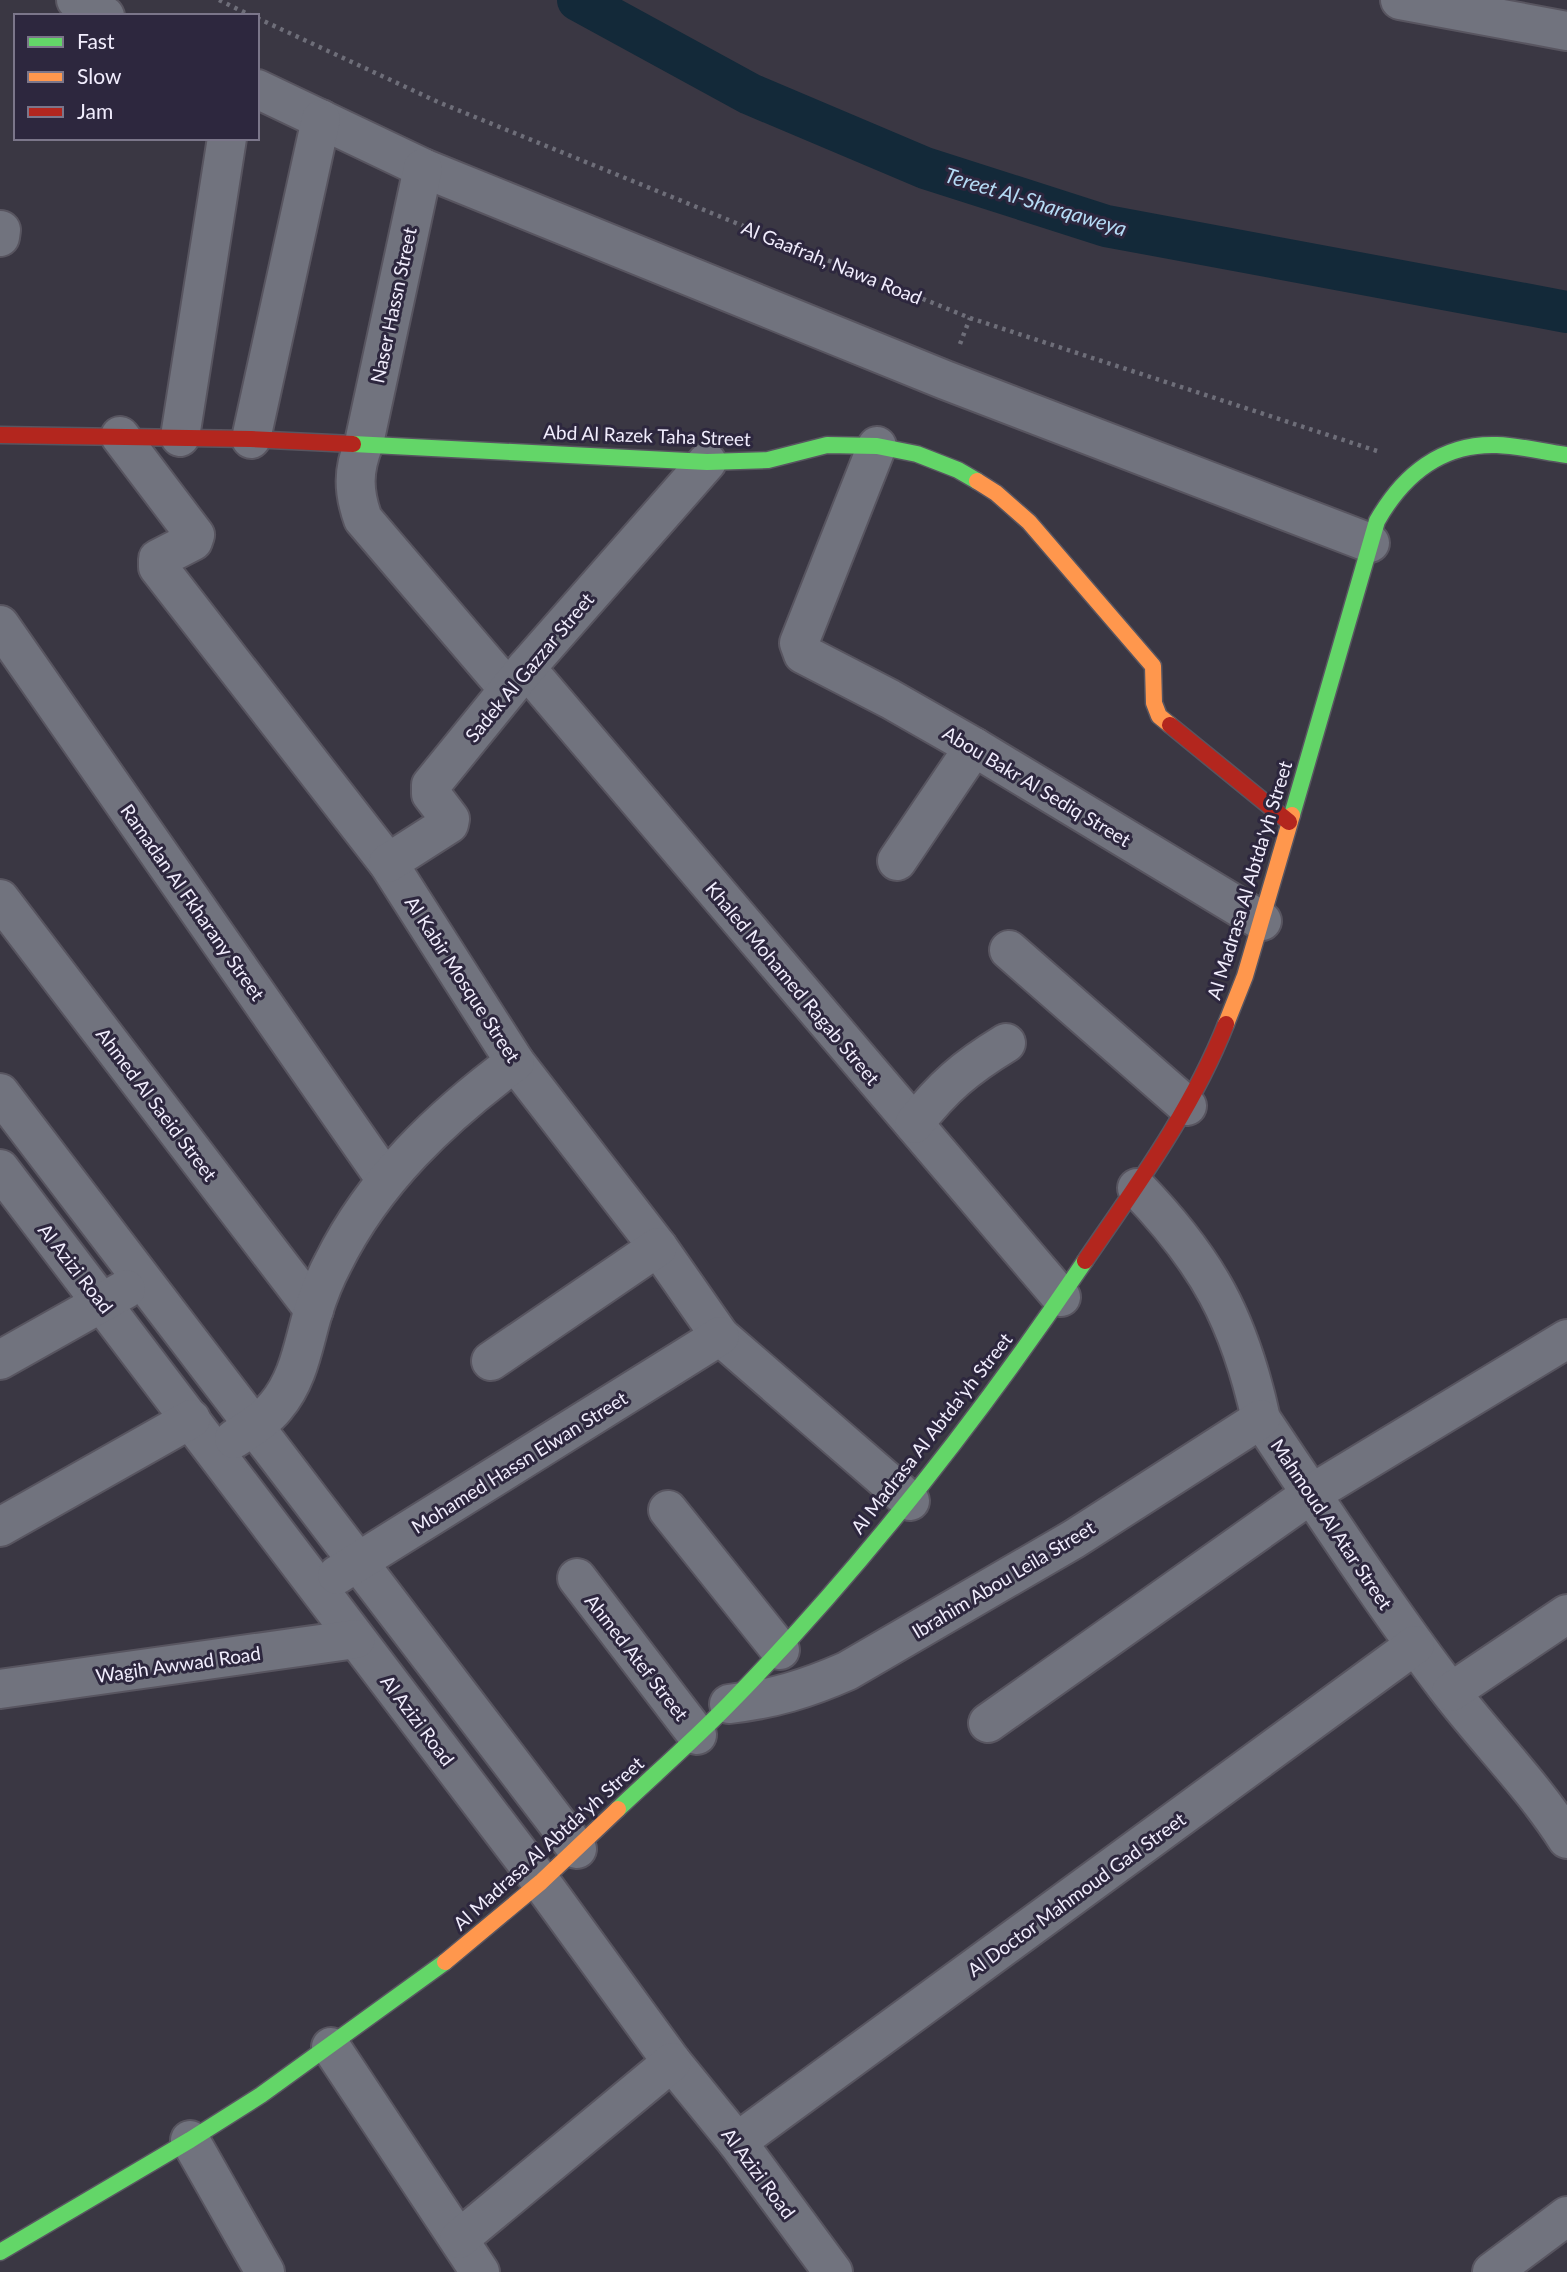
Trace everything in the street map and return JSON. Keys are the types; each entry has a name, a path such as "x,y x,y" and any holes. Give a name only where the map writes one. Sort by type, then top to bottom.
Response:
{"street":[{"path":"76,0 101,14"},
{"path":"1400,0 1567,31"},
{"path":"259,90 423,168 945,380 1370,543"},
{"path":"251,439 321,119"},
{"path":"180,437 227,140"},
{"name":"Naser Hassn Street","path":"423,168 364,443 357,461 354,480 356,500 363,519 517,679"},
{"name":"Abd Al Razek Taha Street","path":"0,436 180,437 364,443 707,462 778,458 827,444 877,446 917,454 958,470 996,493 1029,522 1153,666 1154,703 1159,716 1289,822"},
{"name":"Al Kabir Mosque Street","path":"120,436 195,535 193,541 158,559 158,567 388,863 515,1062 658,1247 720,1336 911,1501"},
{"name":"Al Madrasa Al Abtda'yh Street","path":"0,2252 190,2140 331,2047 474,1939 577,1849 729,1704 911,1501 1061,1297 1137,1188 1187,1106 1223,1032 1245,976 1370,543 1388,499 1403,481 1421,466 1442,454 1464,448 1488,445 1567,455"},
{"name":"Abou Bakr Al Sediq Street","path":"877,446 799,643 803,654 974,747 1262,921"},
{"name":"Sadek Al Gazzar Street","path":"388,863 449,824 450,819 431,794 430,787 517,679 707,462"},
{"name":"Ramadan Al Fkharany Street","path":"0,625 386,1180"},
{"name":"Khaled Mohamed Ragab Street","path":"517,679 914,1124 1061,1297"},
{"path":"897,861 974,747"},
{"name":"Ahmed Al Saeid Street","path":"0,899 314,1310"},
{"path":"1009,950 1187,1106"},
{"path":"914,1124 940,1091 971,1064 1006,1043"},
{"path":"215,1451 254,1426 275,1408 298,1371 314,1310 332,1264 357,1220 386,1180 427,1136 471,1095 515,1062"},
{"path":"0,1093 577,1849"},
{"path":"0,1162 37,1142"},
{"name":"Al Azizi Road","path":"0,1169 541,1882 672,2062 737,2142 834,2272"},
{"name":"Mahmoud Al Atar Street","path":"1137,1188 1177,1231 1219,1295 1251,1376 1261,1419 1415,1645 1567,1839"},
{"path":"491,1361 658,1247"},
{"path":"0,1360 143,1280"},
{"name":"Mohamed Hassn Elwan Street","path":"318,1587 720,1336"},
{"path":"988,1723 1311,1494 1567,1339"},
{"path":"0,1527 191,1419"},
{"name":"Ibrahim Abou Leila Street","path":"729,1704 770,1699 809,1688 847,1671 1074,1539 1261,1419"},
{"path":"668,1510 780,1650"},
{"name":"Ahmed Atef Street","path":"577,1578 697,1735"},
{"path":"1451,1692 1567,1614"},
{"name":"Wagih Awwad Road","path":"0,1689 356,1639"},
{"name":"Al Doctor Mahmoud Gad Street","path":"737,2142 1415,1645"},
{"path":"331,2047 480,2272"},
{"path":"459,2239 672,2062"},
{"path":"190,2140 265,2272"},
{"path":"1492,2272 1567,2216"}],"path":[{"path":"219,0 248,14"},
{"name":"Al Gaafrah, Nawa Road","path":"259,19 438,102 971,318 1421,466"}],"waterway":[{"name":"Tereet Al-Sharqaweya","path":"578,0 750,94 925,168 1106,226 1567,312"}],"traffic: fast":[{"path":"353,444 707,462 768,460 827,445 877,446 917,454 958,470 977,481"},
{"path":"1292,815 1377,521 1387,504 1399,489 1426,465 1459,450 1497,445 1567,455"},
{"path":"618,1809 730,1703 826,1599 961,1434 1085,1261"},
{"path":"0,2252 261,2095 445,1962"}],"traffic: slow":[{"path":"977,481 996,493 1029,522 1153,666 1154,703 1159,716 1170,725"},
{"path":"1226,1024 1245,976 1292,815"},
{"path":"445,1962 541,1882 618,1809"}],"traffic: jam":[{"path":"0,435 251,439 353,444"},
{"path":"1170,725 1289,822"},
{"path":"1085,1261 1180,1117 1226,1024"}]}
